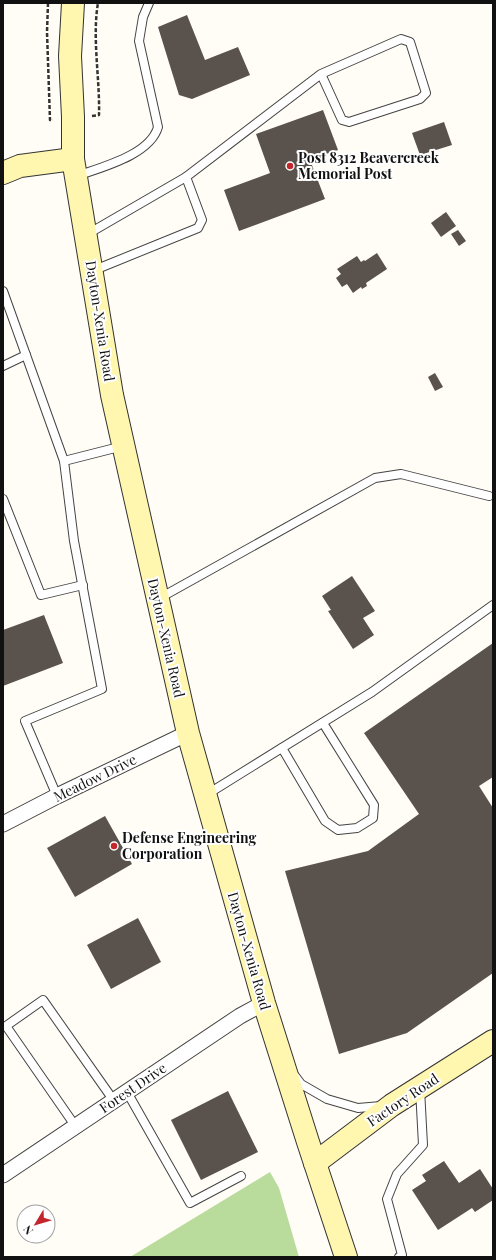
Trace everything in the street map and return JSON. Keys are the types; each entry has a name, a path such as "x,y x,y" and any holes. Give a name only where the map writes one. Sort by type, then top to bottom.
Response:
{"main road":[{"name":"Dayton-Xenia Road","path":"72,3 70,56 74,168 112,395 123,446 188,733 205,796 279,1054 346,1257"},
{"path":"3,173 20,166 74,168"},
{"name":"Factory Road","path":"315,1163 392,1105 493,1041"}],"street":[{"name":"Meadow Drive","path":"3,824 57,796 188,733"},
{"name":"Forest Drive","path":"3,1175 240,1016 264,1003"}],"lane":[{"path":"74,168 122,160 146,144 156,134 158,127 139,41 143,17 150,3"},
{"path":"86,236 186,177 321,74 401,39 410,42 426,94 420,99 349,122 342,120 321,74"},
{"path":"91,272 198,228 202,220 186,177"},
{"path":"3,291 64,461 74,541 102,689 25,721 57,796"},
{"path":"3,366 26,355"},
{"path":"64,461 123,446"},
{"path":"158,599 375,478 402,474 489,496"},
{"path":"3,499 41,595 83,585"},
{"path":"205,796 372,692 493,605"},
{"path":"282,748 326,821 338,830 356,828 372,818 374,805 323,723"},
{"path":"76,1127 6,1026 43,1000 114,1101"},
{"path":"279,1054 300,1084 327,1099 358,1108 392,1105"},
{"path":"399,1257 402,1254 387,1199 396,1174 423,1145 420,1088"},
{"path":"127,1092 190,1203 241,1176"}],"path":[{"path":"89,116 99,115 96,17 98,3"}],"green space":[{"path":"270,1172 279,1188 299,1257 130,1257"}],"building":[{"path":"187,15 205,60 238,47 250,75 192,99 179,95 158,27"},
{"name":"Post 8312 Beavercreek Memorial Post","path":"323,110 338,150 310,160 325,199 239,231 224,190 270,173 256,134"},
{"path":"444,122 452,145 420,155 412,133"},
{"path":"446,212 456,226 441,237 431,223"},
{"path":"458,230 466,241 459,246 451,234"},
{"path":"377,253 387,269 366,283 367,286 362,289 361,287 353,293 347,284 342,287 336,278 341,274 337,269 357,256 361,262"},
{"path":"435,373 443,387 435,391 428,377"},
{"path":"352,576 375,611 363,618 374,635 353,649 328,611 331,610 322,596"},
{"path":"44,615 63,663 3,686 3,630"},
{"path":"493,643 493,777 479,786 493,808 493,973 407,1033 339,1054 285,871 368,851 419,814 364,733"},
{"path":"105,816 132,864 75,897 47,848"},
{"path":"138,918 161,962 111,989 87,945"},
{"path":"228,1091 258,1152 201,1180 171,1120"},
{"path":"444,1161 459,1183 480,1169 493,1189 493,1200 475,1212 472,1208 438,1230 412,1190 426,1181 422,1175"}],"place":[{"name":"Post 8312 Beavercreek Memorial Post","path":"290,166"},
{"name":"Defense Engineering Corporation","path":"114,846"}]}
